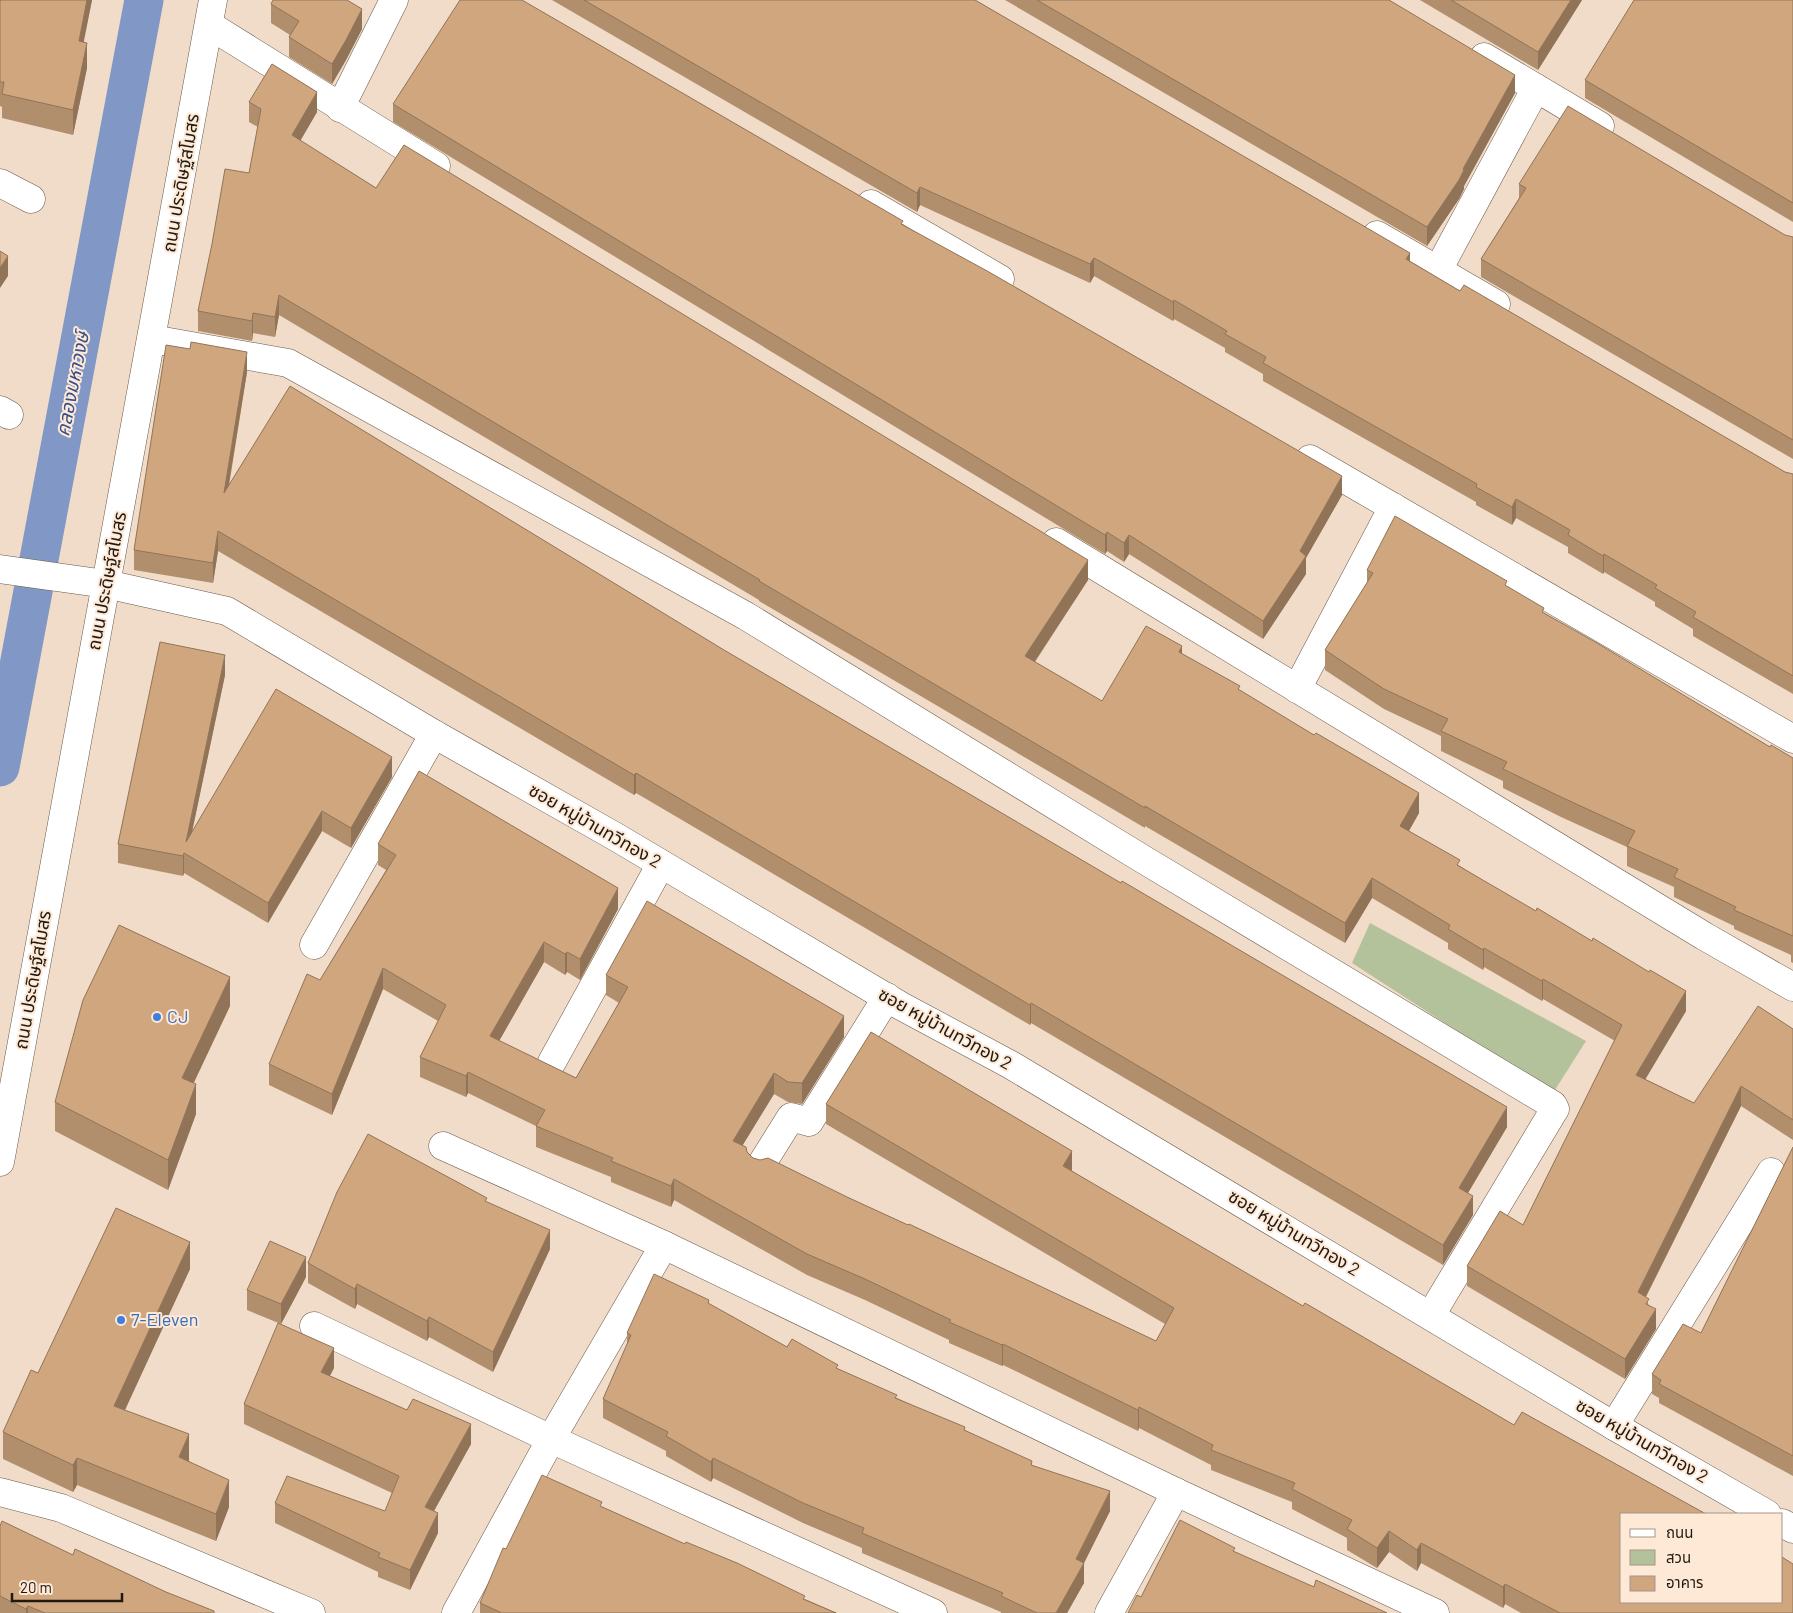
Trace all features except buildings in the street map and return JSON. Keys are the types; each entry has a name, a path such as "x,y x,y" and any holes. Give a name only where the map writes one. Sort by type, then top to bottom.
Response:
{"street":[{"path":"340,108 394,0"},
{"path":"211,13 340,108 459,180"},
{"name":"ถนน ประดิษฐ์สโมสร","path":"0,1162 211,13"},
{"path":"1462,44 1622,139"},
{"path":"1438,270 1536,88"},
{"path":"0,183 32,199"},
{"path":"849,191 1022,291"},
{"path":"1352,220 1514,314"},
{"path":"152,339 288,364 746,616 1141,858 1553,1105 1555,1109 1549,1120 1431,1315"},
{"path":"1289,447 1793,739"},
{"path":"1296,689 1393,507"},
{"path":"1032,528 1704,936 1793,987"},
{"name":"ซอย หมู่บ้านทวีทอง 2","path":"0,569 106,584 227,612 434,734 616,836 887,997 1011,1065 1614,1426 1765,1513"},
{"path":"314,945 434,734"},
{"path":"552,1062 661,864"},
{"path":"761,1164 790,1117 809,1122 887,997"},
{"path":"443,1146 664,1245 1176,1492 1435,1613"},
{"path":"1614,1426 1771,1172"},
{"path":"456,1613 550,1439 664,1245"},
{"path":"314,1326 550,1439 933,1613"},
{"path":"0,1492 61,1508 311,1613"},
{"path":"1109,1613 1176,1492"}],"green space":[{"path":"1370,923 1586,1041 1553,1093 1352,963"}],"waterway":[{"name":"คลองมหาวงษ์","path":"0,767 144,0"}],"place":[{"name":"CJ","path":"157,1017"},
{"name":"7-Eleven","path":"121,1320"}]}
